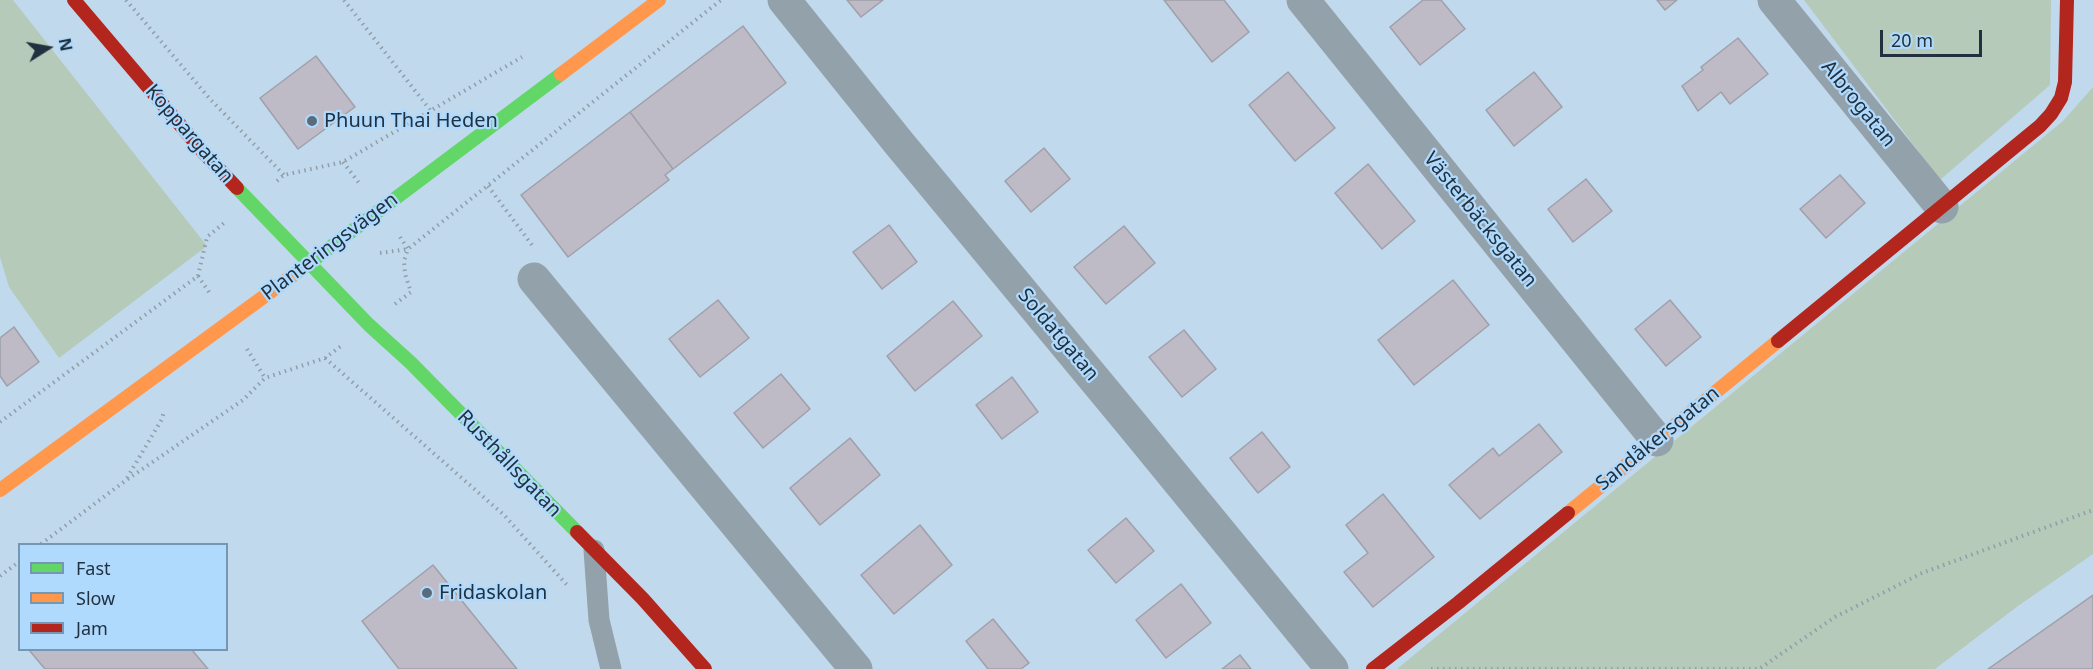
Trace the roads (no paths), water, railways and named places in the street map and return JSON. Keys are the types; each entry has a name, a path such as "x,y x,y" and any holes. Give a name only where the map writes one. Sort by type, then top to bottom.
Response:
{"street":[{"name":"Koppargatan","path":"74,0 204,153 309,263"},
{"name":"Planteringsvägen","path":"0,490 309,263 659,0"},
{"name":"Soldatgatan","path":"784,0 1332,669"},
{"name":"Västerbäcksgatan","path":"1303,0 1657,440"},
{"name":"Albrogatan","path":"1774,0 1942,207"},
{"name":"Sandåkersgatan","path":"1373,669 1458,603 1942,207 2052,114 2061,98 2065,82 2067,0"},
{"name":"Rusthållsgatan","path":"309,263 369,325 411,363 643,599 705,669"},
{"path":"534,279 856,669"}],"lane":[{"path":"594,550 599,620 611,669"}],"place":[{"name":"Phuun Thai Heden","path":"312,121"},
{"name":"Fridaskolan","path":"427,593"}]}
